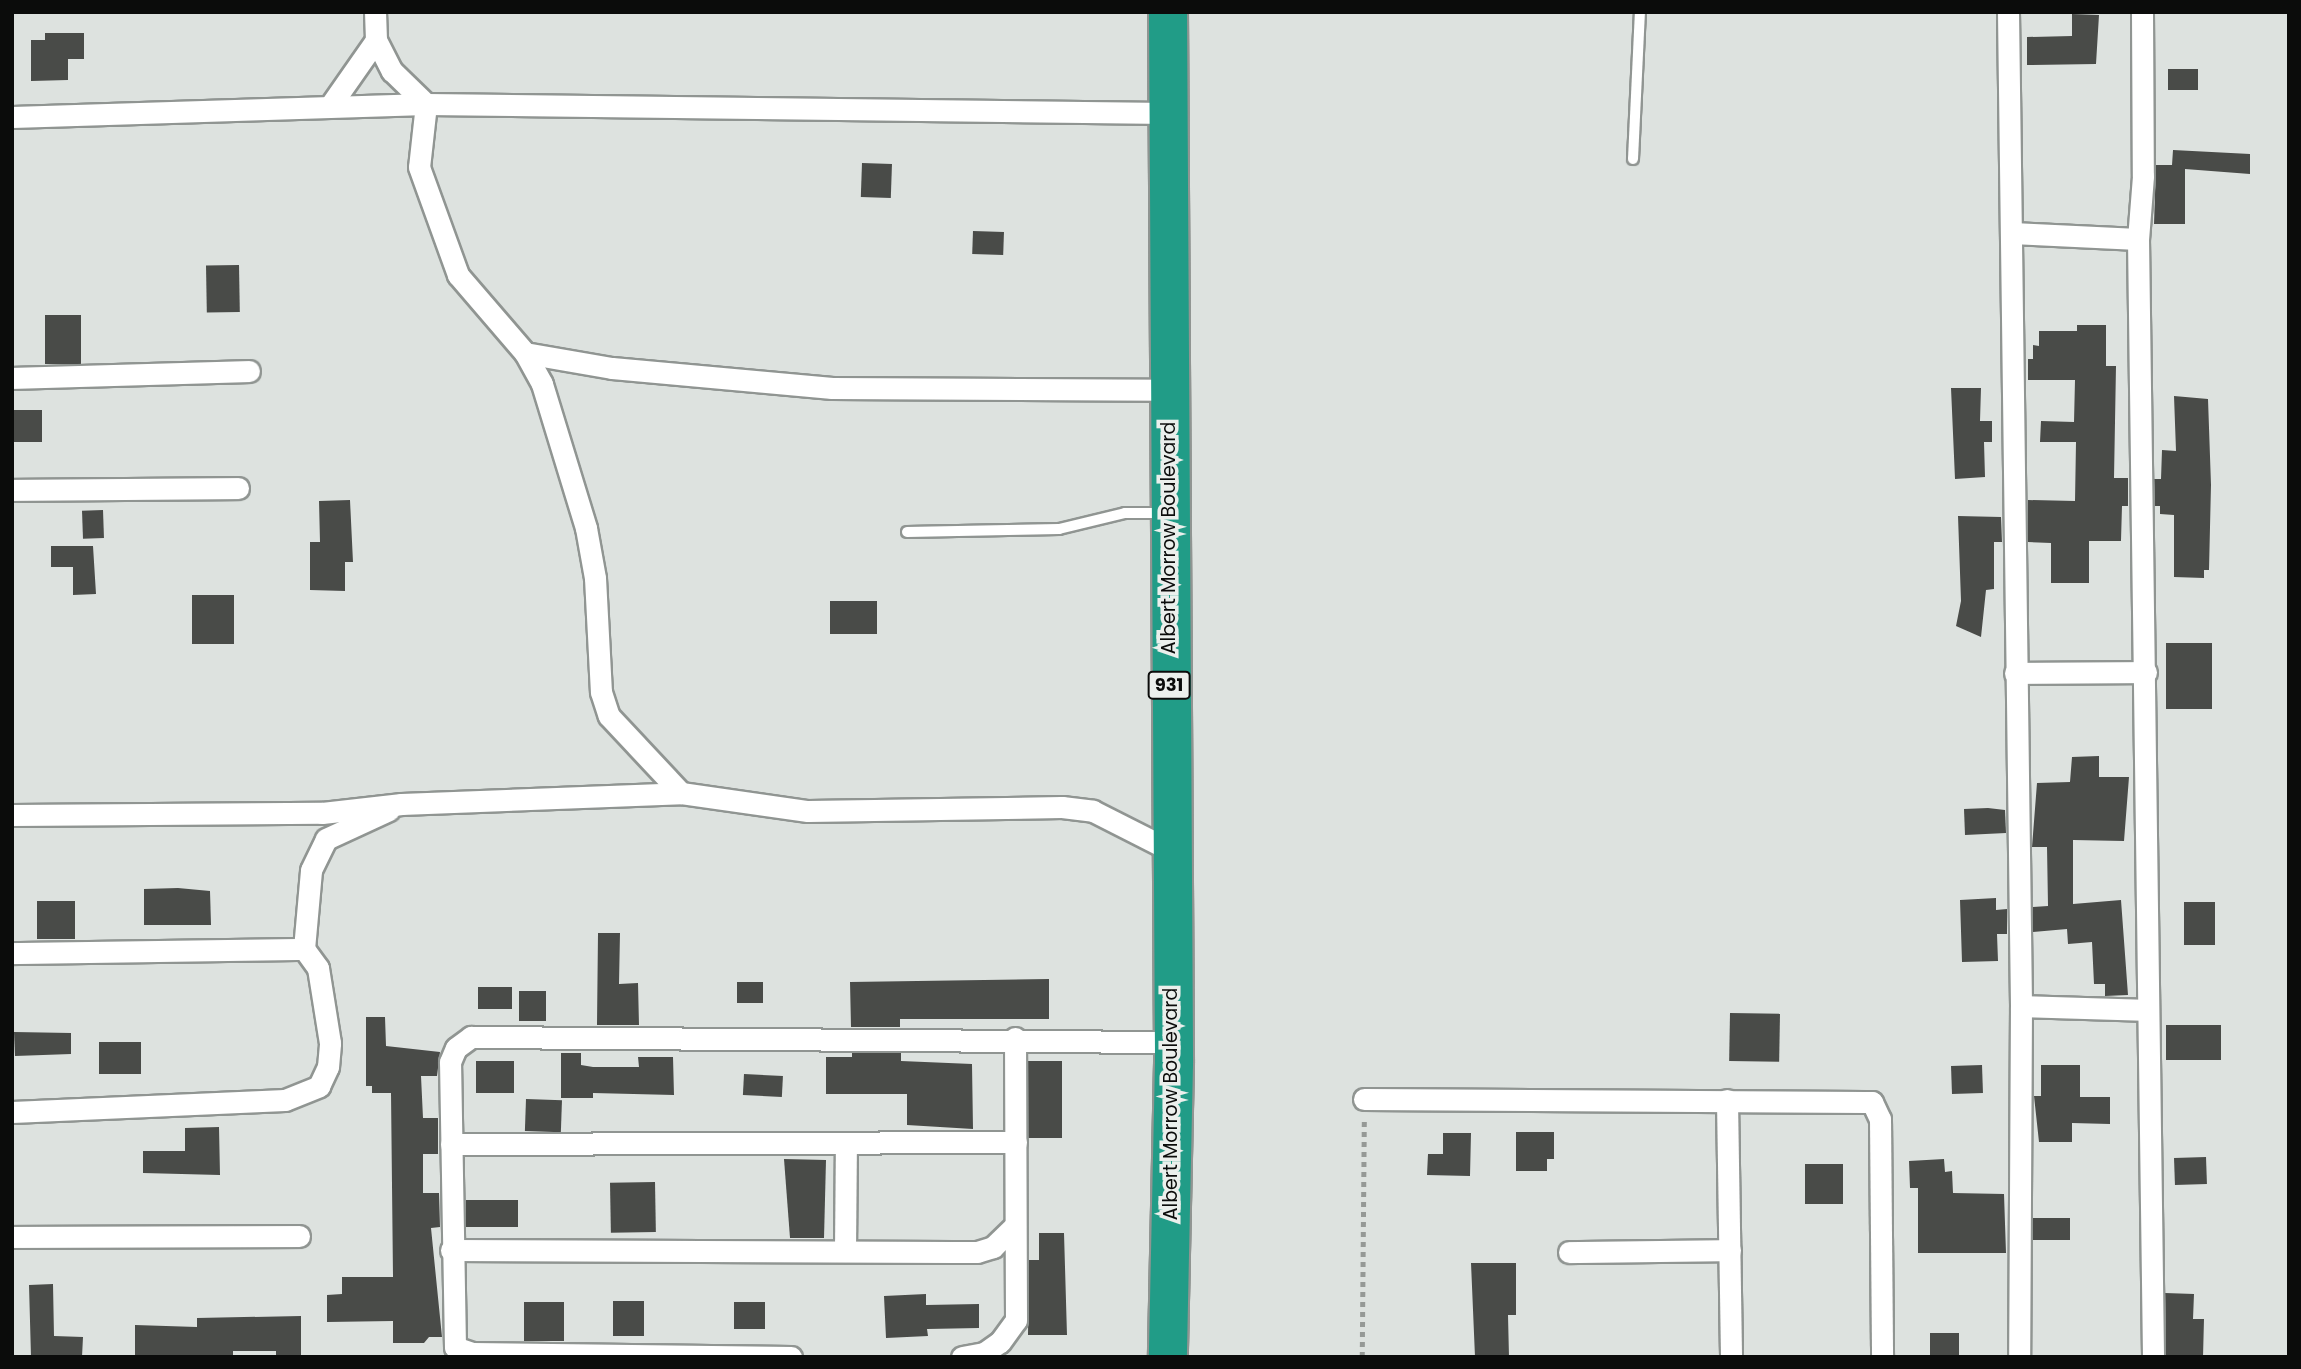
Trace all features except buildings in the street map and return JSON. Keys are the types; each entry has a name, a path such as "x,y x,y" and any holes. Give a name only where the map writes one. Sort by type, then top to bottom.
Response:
{"highway":[{"name":"Albert Morrow Boulevard","path":"1168,12 1168,513 1173,1042 1168,1357"}],"street":[{"path":"374,12 376,40 392,71 426,104"},
{"path":"2008,12 2021,1006 2019,1357"},
{"path":"2142,12 2143,176 2138,239 2146,672 2153,1357"},
{"path":"330,106 376,40"},
{"path":"426,104 419,167 458,275 524,353 542,384 586,528 595,578 601,692 610,716 681,793"},
{"path":"12,117 426,104 1168,113"},
{"path":"2012,233 2138,239"},
{"path":"524,353 612,368 832,388 1168,390"},
{"path":"12,378 249,371"},
{"path":"12,490 238,488"},
{"path":"2015,673 2146,672"},
{"path":"12,816 321,813 401,804 681,793 808,811 1062,807 1093,811 1170,850"},
{"path":"12,1112 285,1100 319,1086 328,1067 328,1018 318,968 304,949 316,852 326,839 401,804"},
{"path":"12,953 304,949"},
{"path":"2021,1006 2148,1010"},
{"path":"791,1357 463,1352 452,1337 450,1062 456,1048 471,1037 1015,1038 1173,1042"},
{"path":"962,1357 984,1353 1000,1342 1016,1320 1015,1038"},
{"path":"1364,1099 1865,1100 1877,1106 1882,1357"},
{"path":"1727,1100 1731,1357"},
{"path":"451,1144 846,1146 1016,1142"},
{"path":"845,1251 846,1146"},
{"path":"452,1250 977,1252 993,1247 1015,1226"},
{"path":"12,1237 299,1236"},
{"path":"1569,1252 1730,1250"}],"lane":[{"path":"1633,159 1640,12"},
{"path":"907,532 1059,529 1125,513 1168,513"}],"path":[{"path":"1362,1357 1364,1099"}]}
